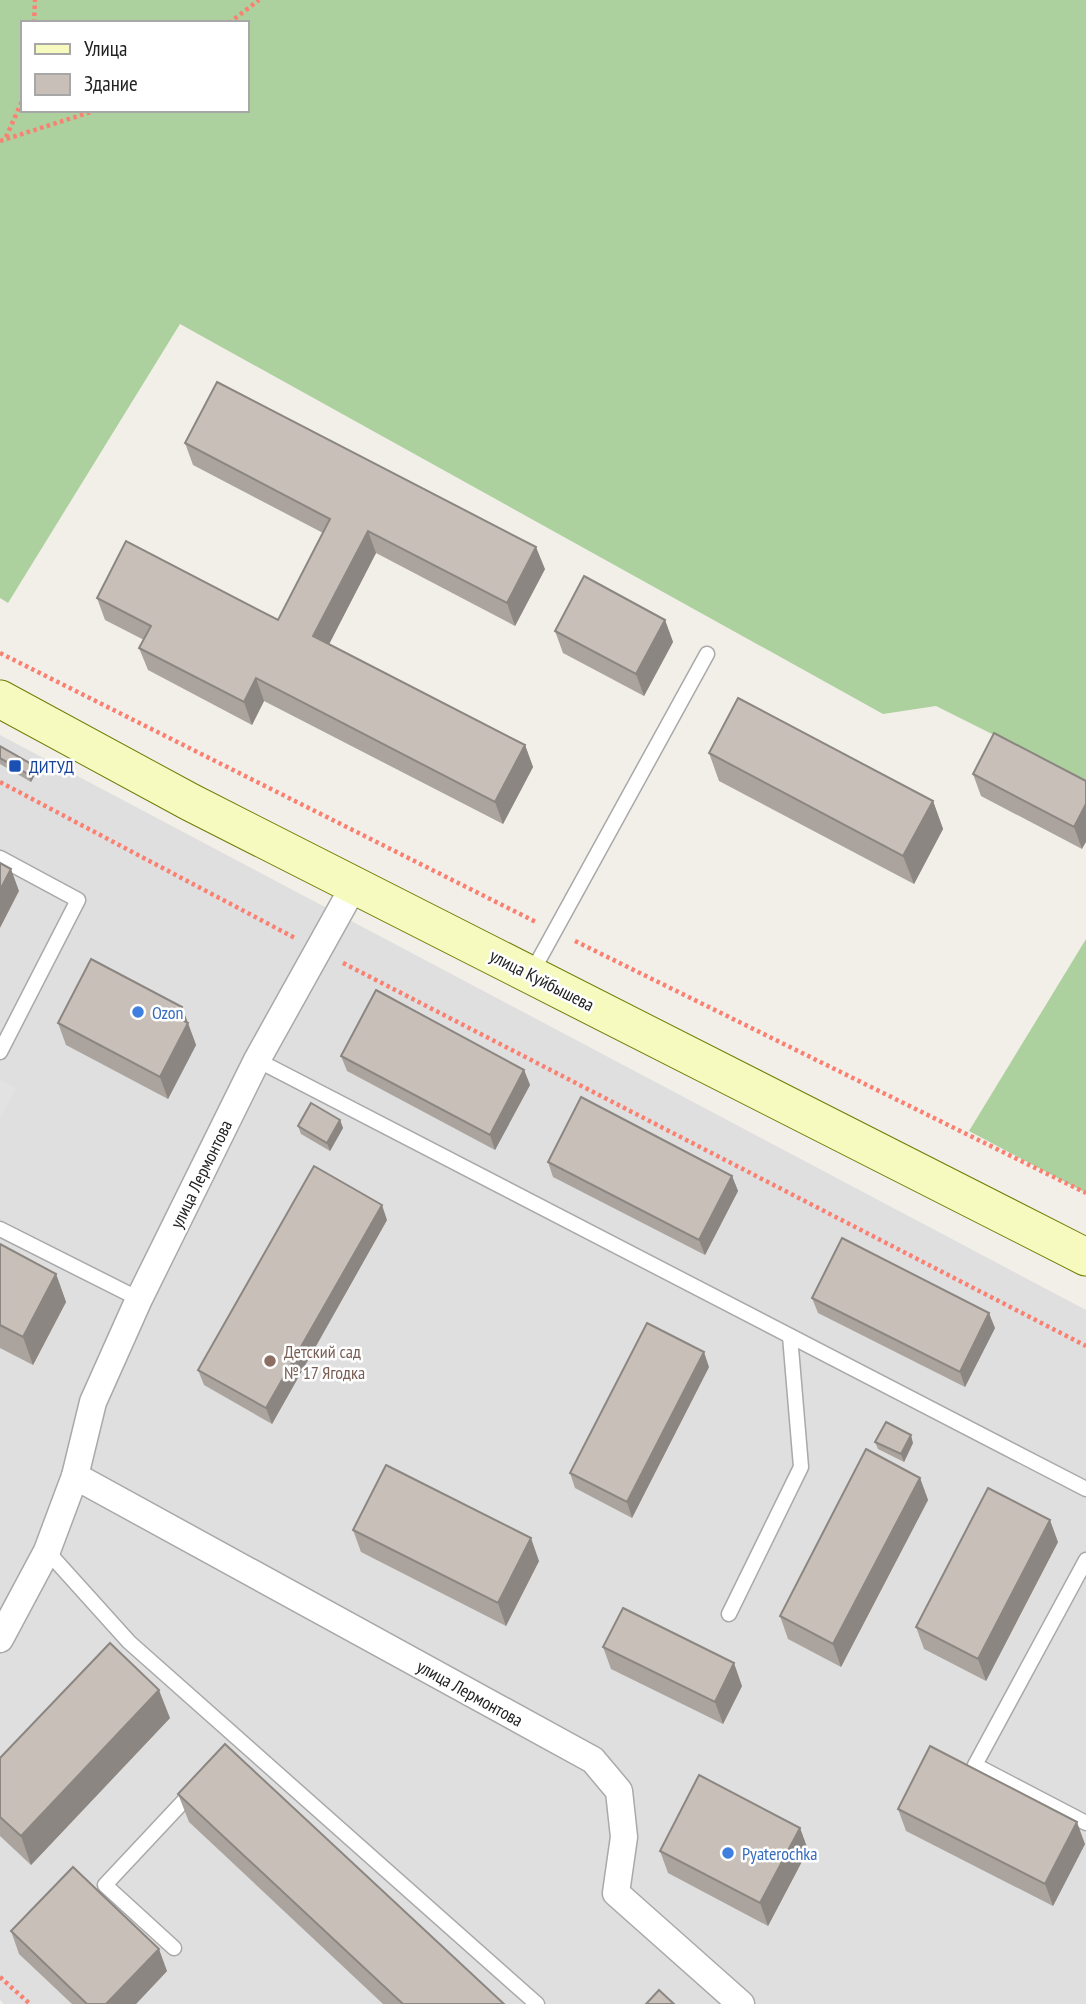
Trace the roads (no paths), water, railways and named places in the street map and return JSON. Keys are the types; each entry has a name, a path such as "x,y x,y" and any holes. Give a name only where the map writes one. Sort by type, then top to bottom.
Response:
{"street":[{"name":"улица Куйбышева","path":"0,699 190,802 1086,1257"},
{"name":"улица Лермонтова","path":"0,1639 47,1551 75,1476 93,1402 139,1299 257,1060 316,949 355,884"},
{"name":"улица Лермонтова","path":"75,1476 593,1760 619,1791 624,1837 616,1893 741,2004"}],"lane":[{"path":"531,974 706,654"},
{"path":"0,858 78,900 0,1052"},
{"path":"257,1060 1086,1489"},
{"path":"0,1229 139,1299"},
{"path":"729,1614 801,1467 790,1336"},
{"path":"47,1551 124,1647 537,2004"},
{"path":"1086,1560 975,1765 1086,1823"},
{"path":"174,1948 105,1885 205,1779"}],"place":[{"name":"ДИТУД","path":"15,766"},
{"name":"Ozon","path":"138,1012"},
{"name":"Детский сад № 17 Ягодка","path":"270,1361"},
{"name":"Pyaterochka","path":"728,1853"}]}
